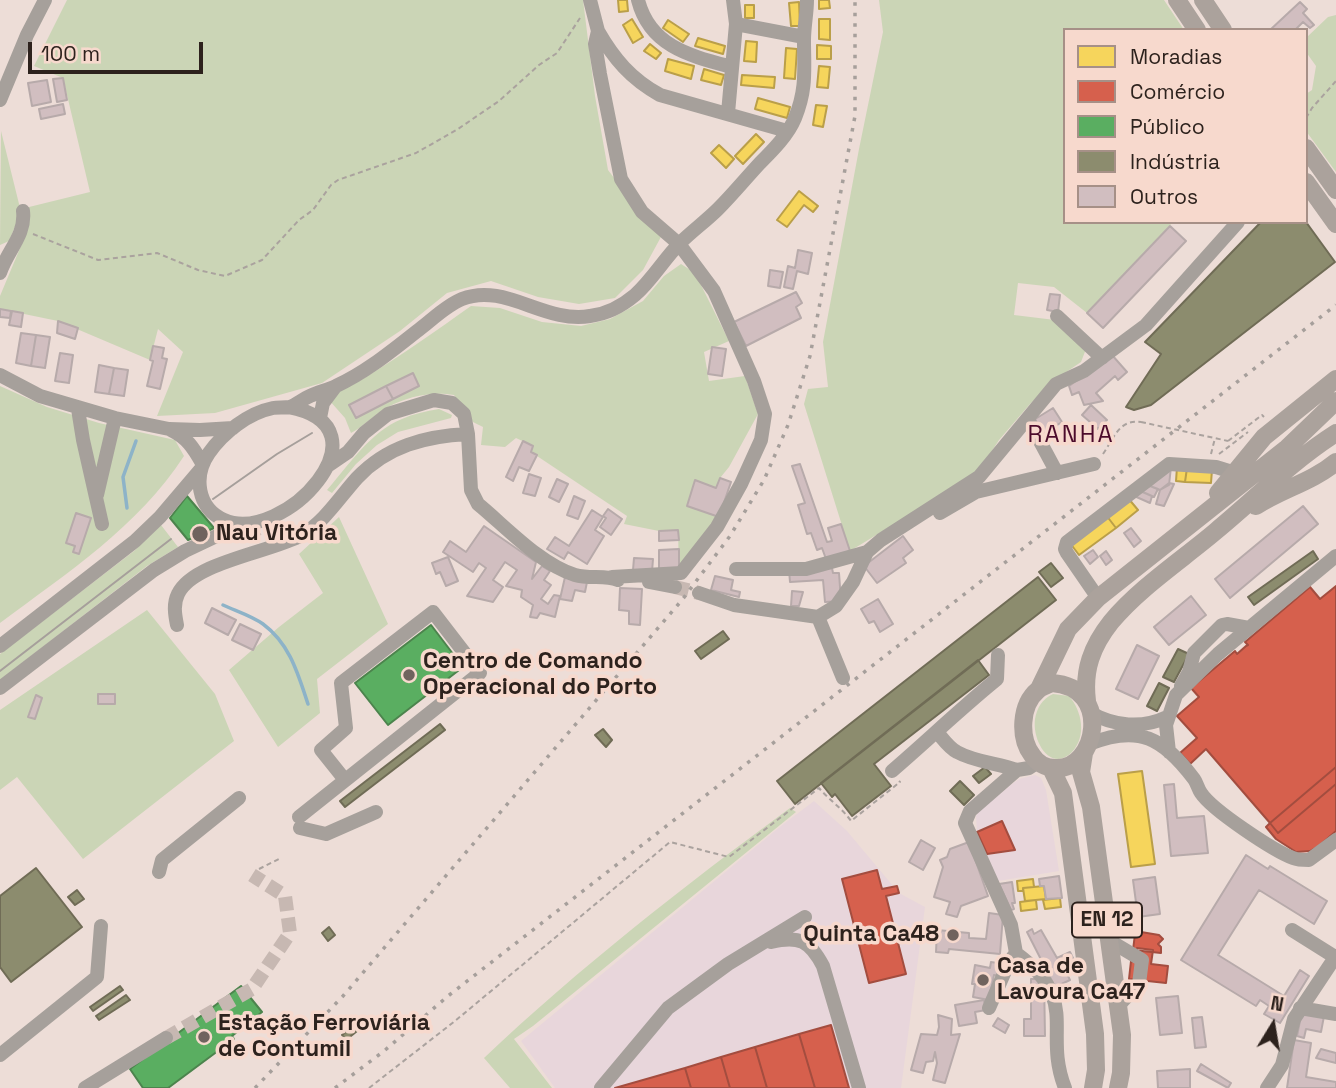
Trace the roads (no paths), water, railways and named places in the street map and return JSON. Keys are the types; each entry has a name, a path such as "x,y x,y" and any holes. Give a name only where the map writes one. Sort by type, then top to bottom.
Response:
{"main road":[{"path":"1177,0 1196,28"},
{"path":"1203,0 1222,28"},
{"path":"1308,151 1336,190"},
{"path":"1308,185 1336,224"},
{"path":"1185,530 1264,437 1336,379"},
{"path":"1025,740 1026,710 1068,629 1098,598 1287,448 1336,401"},
{"name":"EN 12","path":"1118,1088 1122,1048 1118,1006 1091,807 1081,772 1092,728 1086,670 1111,622 1134,599 1220,528 1303,454 1336,433"},
{"path":"1220,528 1271,496 1317,475 1336,462"},
{"path":"1039,689 1052,683 1067,685 1079,691 1089,707"},
{"name":"EN 12","path":"1025,740 1030,752 1044,765 1063,793 1095,1034 1096,1070 1093,1088"},
{"path":"1044,765 1065,768 1075,763 1086,748"}],"street":[{"path":"0,100 45,0"},
{"path":"638,0 647,23 655,35 667,44 681,52 732,67"},
{"path":"728,113 736,24 733,0"},
{"path":"0,646 135,541 160,517 221,438 233,428 265,411 289,407 335,387 381,359 447,308 463,299 492,295 553,315 571,317 606,313 636,294 679,244 717,210 794,121 805,82 807,0"},
{"path":"590,1 598,31 611,53 642,85 660,95 787,131"},
{"path":"736,24 804,37"},
{"path":"329,465 348,452 363,433 388,414 434,400 452,403 464,414 468,434 471,490 478,504 554,566 575,575 596,579 684,569 717,527 761,440 765,414 754,381 713,291 679,244 642,212 621,179 595,44 598,31"},
{"path":"0,273 22,229 25,220 23,211"},
{"path":"699,593 734,605 818,618 836,606 853,582 867,552 881,540 979,477 1056,384 1084,371 1146,325 1236,224"},
{"path":"1057,316 1102,358"},
{"path":"0,375 40,396 115,418 169,429 233,428"},
{"path":"320,418 323,403 335,387"},
{"path":"0,688 154,570 185,551 242,524 258,521 297,503 320,481 329,465 332,449 329,432 320,418 305,410 289,407"},
{"path":"78,409 102,524"},
{"path":"96,499 115,418"},
{"path":"1028,419 1057,473"},
{"path":"169,429 191,444 201,467 198,480 201,496 211,511 225,520 242,524"},
{"path":"329,432 348,438 363,433"},
{"path":"177,625 174,609 178,593 192,578 309,531 358,477 383,456 414,441 468,434"},
{"path":"881,540 904,534 976,492 1094,464"},
{"path":"1098,598 1067,553 1067,541 1168,464 1216,467 1229,471 1232,477"},
{"path":"736,569 806,569 867,552"},
{"path":"1169,752 1166,737 1167,717 1176,695 1249,628 1336,556"},
{"path":"612,578 622,582 656,582 675,587"},
{"path":"345,780 321,750 346,728 341,683 433,612 480,673 345,780 299,823 326,834 376,812"},
{"path":"818,618 844,678"},
{"path":"892,771 947,720 997,679 998,655"},
{"path":"1089,707 1115,724 1149,723 1167,717"},
{"path":"937,732 955,751 973,759 998,763 1017,770 1044,765"},
{"path":"1086,748 1108,736 1150,737 1169,752 1196,781 1202,794 1228,819 1293,858 1309,860 1336,841"},
{"path":"1025,740 1017,770 970,811 965,823 1011,925 1016,953 1047,981 1053,994 1056,1004 1059,1069 1065,1088"},
{"path":"159,872 162,860 239,798"},
{"path":"601,1088 667,1008 728,964 805,917"},
{"path":"0,1055 97,977 101,926"},
{"path":"1267,1088 1282,1065 1294,1019 1335,957 1292,930"},
{"path":"760,944 787,938 805,942 816,953 859,1088"},
{"path":"1110,941 1142,960 1139,984 1118,1006"},
{"path":"989,1008 1009,962 1016,953"},
{"path":"1300,1008 1336,1014"},
{"path":"85,1088 166,1038"}],"waterway":[{"path":"127,508 123,477 136,441"},
{"path":"223,605 259,621 280,641 292,660 308,704"}],"tunnel":[{"path":"675,587 699,593"},
{"path":"166,1038 252,989 290,933 285,896 252,875"}],"tram line":[{"path":"213,499 312,433"},
{"path":"0,671 171,539"}],"railway":[{"path":"255,1088 343,996 682,600 730,536 764,480 788,425 810,356 855,116 855,0"},
{"path":"335,1088 384,1051 448,996 1336,305"}],"place":[{"name":"Nau Vitória","path":"200,534"},
{"name":"Centro de Comando Operacional do Porto","path":"409,675"},
{"name":"Quinta Ca48","path":"953,935"},
{"name":"Casa de Lavoura Ca47","path":"983,980"},
{"name":"Estação Ferroviária de Contumil","path":"204,1037"}],"district":[{"name":"RANHA","path":"1071,435"}]}
